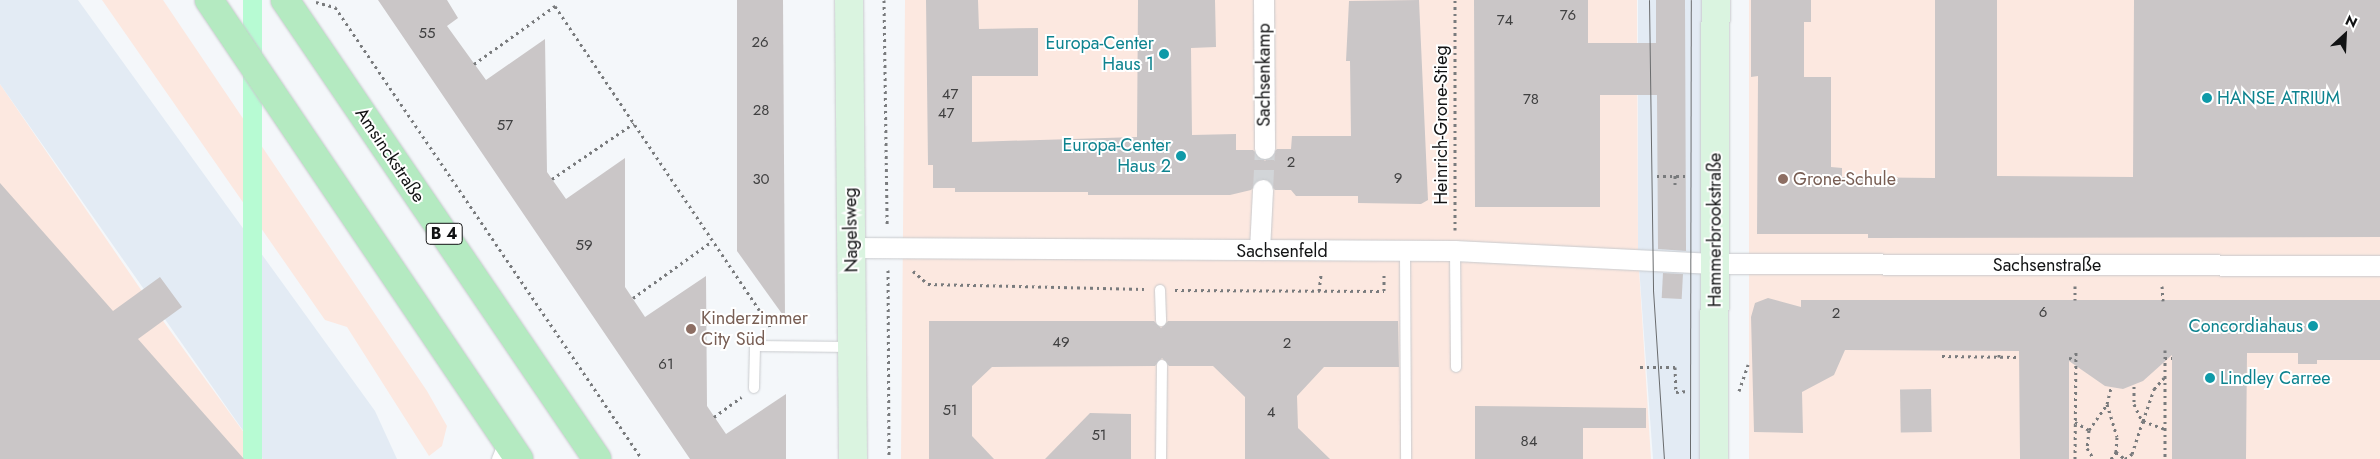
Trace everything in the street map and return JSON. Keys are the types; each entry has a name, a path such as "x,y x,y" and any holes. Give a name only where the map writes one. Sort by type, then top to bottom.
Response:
{"main road":[{"path":"209,0 507,452"},
{"name":"Amsinckstraße","path":"288,5 597,459"}],"street":[{"name":"Nagelsweg","path":"849,0 853,459"},
{"name":"Sachsenkamp","path":"1264,0 1265,149"},
{"name":"Hammerbrookstraße","path":"1714,459 1716,0"},
{"path":"1260,250 1263,190"},
{"name":"Sachsenfeld","path":"850,248 888,250 1454,251 1714,264"},
{"name":"Sachsenstraße","path":"1714,264 2380,266"}],"lane":[{"path":"1405,251 1404,385 1406,459"},
{"path":"1454,251 1456,367"},
{"path":"1160,290 1161,321"},
{"path":"754,388 755,346 853,347"},
{"path":"1161,459 1162,366"}],"path":[{"path":"330,0 642,459"},
{"name":"Heinrich-Grone-Stieg","path":"1454,251 1455,0"},
{"path":"288,5 326,1 335,7"},
{"path":"474,64 555,6 711,242 784,346"},
{"path":"552,179 634,123"},
{"path":"1657,176 1685,176"},
{"path":"1675,176 1675,184"},
{"path":"633,298 711,242"},
{"path":"888,250 928,284 1160,290 1384,292 1384,274"},
{"path":"2075,459 2076,350"},
{"path":"2165,350 2165,459"},
{"path":"1999,357 2000,351"},
{"path":"1942,356 2020,357"},
{"path":"2069,358 2076,359"},
{"path":"2165,358 2172,358"},
{"path":"1743,390 1748,365"},
{"path":"1640,367 1675,367 1676,392 1696,391"},
{"path":"2116,452 2125,459 2132,454 2154,389 2165,378"},
{"path":"2134,386 2134,404 2142,421 2165,429"},
{"path":"714,417 754,388"},
{"path":"2094,459 2087,448 2089,430 2107,404 2111,388"},
{"path":"2107,404 2117,437 2116,452 2111,459"},
{"path":"2075,422 2089,430"}],"shaded area":[{"path":"0,0 78,0 375,411 397,459 263,459 0,84"},
{"path":"102,0 163,0 427,391 447,426 442,446 429,456 347,327 325,320"},
{"path":"905,0 1637,0 1638,253 1651,459 901,459"},
{"path":"1638,0 1704,0 1700,459 1653,459 1638,253"},
{"path":"1749,0 2380,0 2380,459 1749,459"},
{"path":"0,84 148,300 263,459 0,459"}],"green space":[{"path":"243,0 262,0 262,459 243,459"}],"building":[{"path":"378,0 447,0 458,18 447,26 486,80 545,39 547,172 566,199 625,158 625,287 645,317 706,276 707,406 726,434 786,394 786,459 690,459"},
{"path":"737,0 783,0 785,318 737,251"},
{"path":"926,0 978,0 979,29 1038,28 1038,76 972,76 972,142 1137,137 1138,0 1215,0 1216,47 1191,48 1192,135 1236,134 1236,150 1253,150 1265,161 1277,149 1291,149 1292,136 1351,136 1350,61 1346,61 1349,1 1419,0 1428,200 1421,204 1358,203 1358,196 1296,196 1291,190 1275,190 1263,178 1251,190 1230,195 1088,195 1088,192 955,192 955,188 933,188 933,165 928,165"},
{"path":"1474,0 1588,0 1588,43 1656,43 1656,0 1685,0 1686,251 1658,249 1657,95 1600,95 1600,207 1475,207"},
{"path":"1751,0 1811,0 1811,22 1804,22 1804,77 1831,77 1831,167 1842,168 1842,177 1935,178 1935,0 1997,0 1997,176 2133,177 2134,0 2380,0 2380,237 1868,238 1868,234 1757,234 1758,76 1751,77"},
{"path":"0,183 113,311 160,277 182,307 138,339 244,459 0,459"},
{"path":"1663,273 1683,274 1682,299 1662,298"},
{"name":"Lindley Carree","path":"1768,298 1801,307 1801,300 2380,300 2380,360 2317,360 2317,364 2298,364 2298,353 2247,353 2246,459 2172,459 2172,355 2143,381 2123,389 2105,386 2069,361 2069,459 2020,459 2019,351 1845,350 1834,375 1802,392 1803,433 1754,432 1751,317 1755,303"},
{"path":"929,321 1154,321 1161,328 1168,321 1398,321 1399,367 1324,367 1297,396 1298,428 1330,459 1245,459 1245,397 1213,366 1169,366 1162,358 1155,366 992,367 972,386 972,436 994,459 929,459"},
{"path":"1931,389 1932,432 1901,433 1900,390"},
{"path":"1475,406 1646,408 1646,428 1583,428 1583,459 1475,459"},
{"path":"1090,413 1131,414 1131,459 1045,459"}],"tunnel":[{"path":"1263,190 1265,149"}],"tram line":[{"path":"1649,0 1653,290 1664,459"},
{"path":"1690,459 1691,0"}],"place":[{"name":"Europa-Center Haus 1","path":"1164,54"},
{"name":"HANSE ATRIUM","path":"2207,98"},
{"name":"Europa-Center Haus 2","path":"1181,156"},
{"name":"Grone-Schule","path":"1783,179"},
{"name":"Concordiahaus","path":"2313,326"},
{"name":"Kinderzimmer City Süd","path":"691,329"},
{"name":"Lindley Carree","path":"2210,378"}]}
